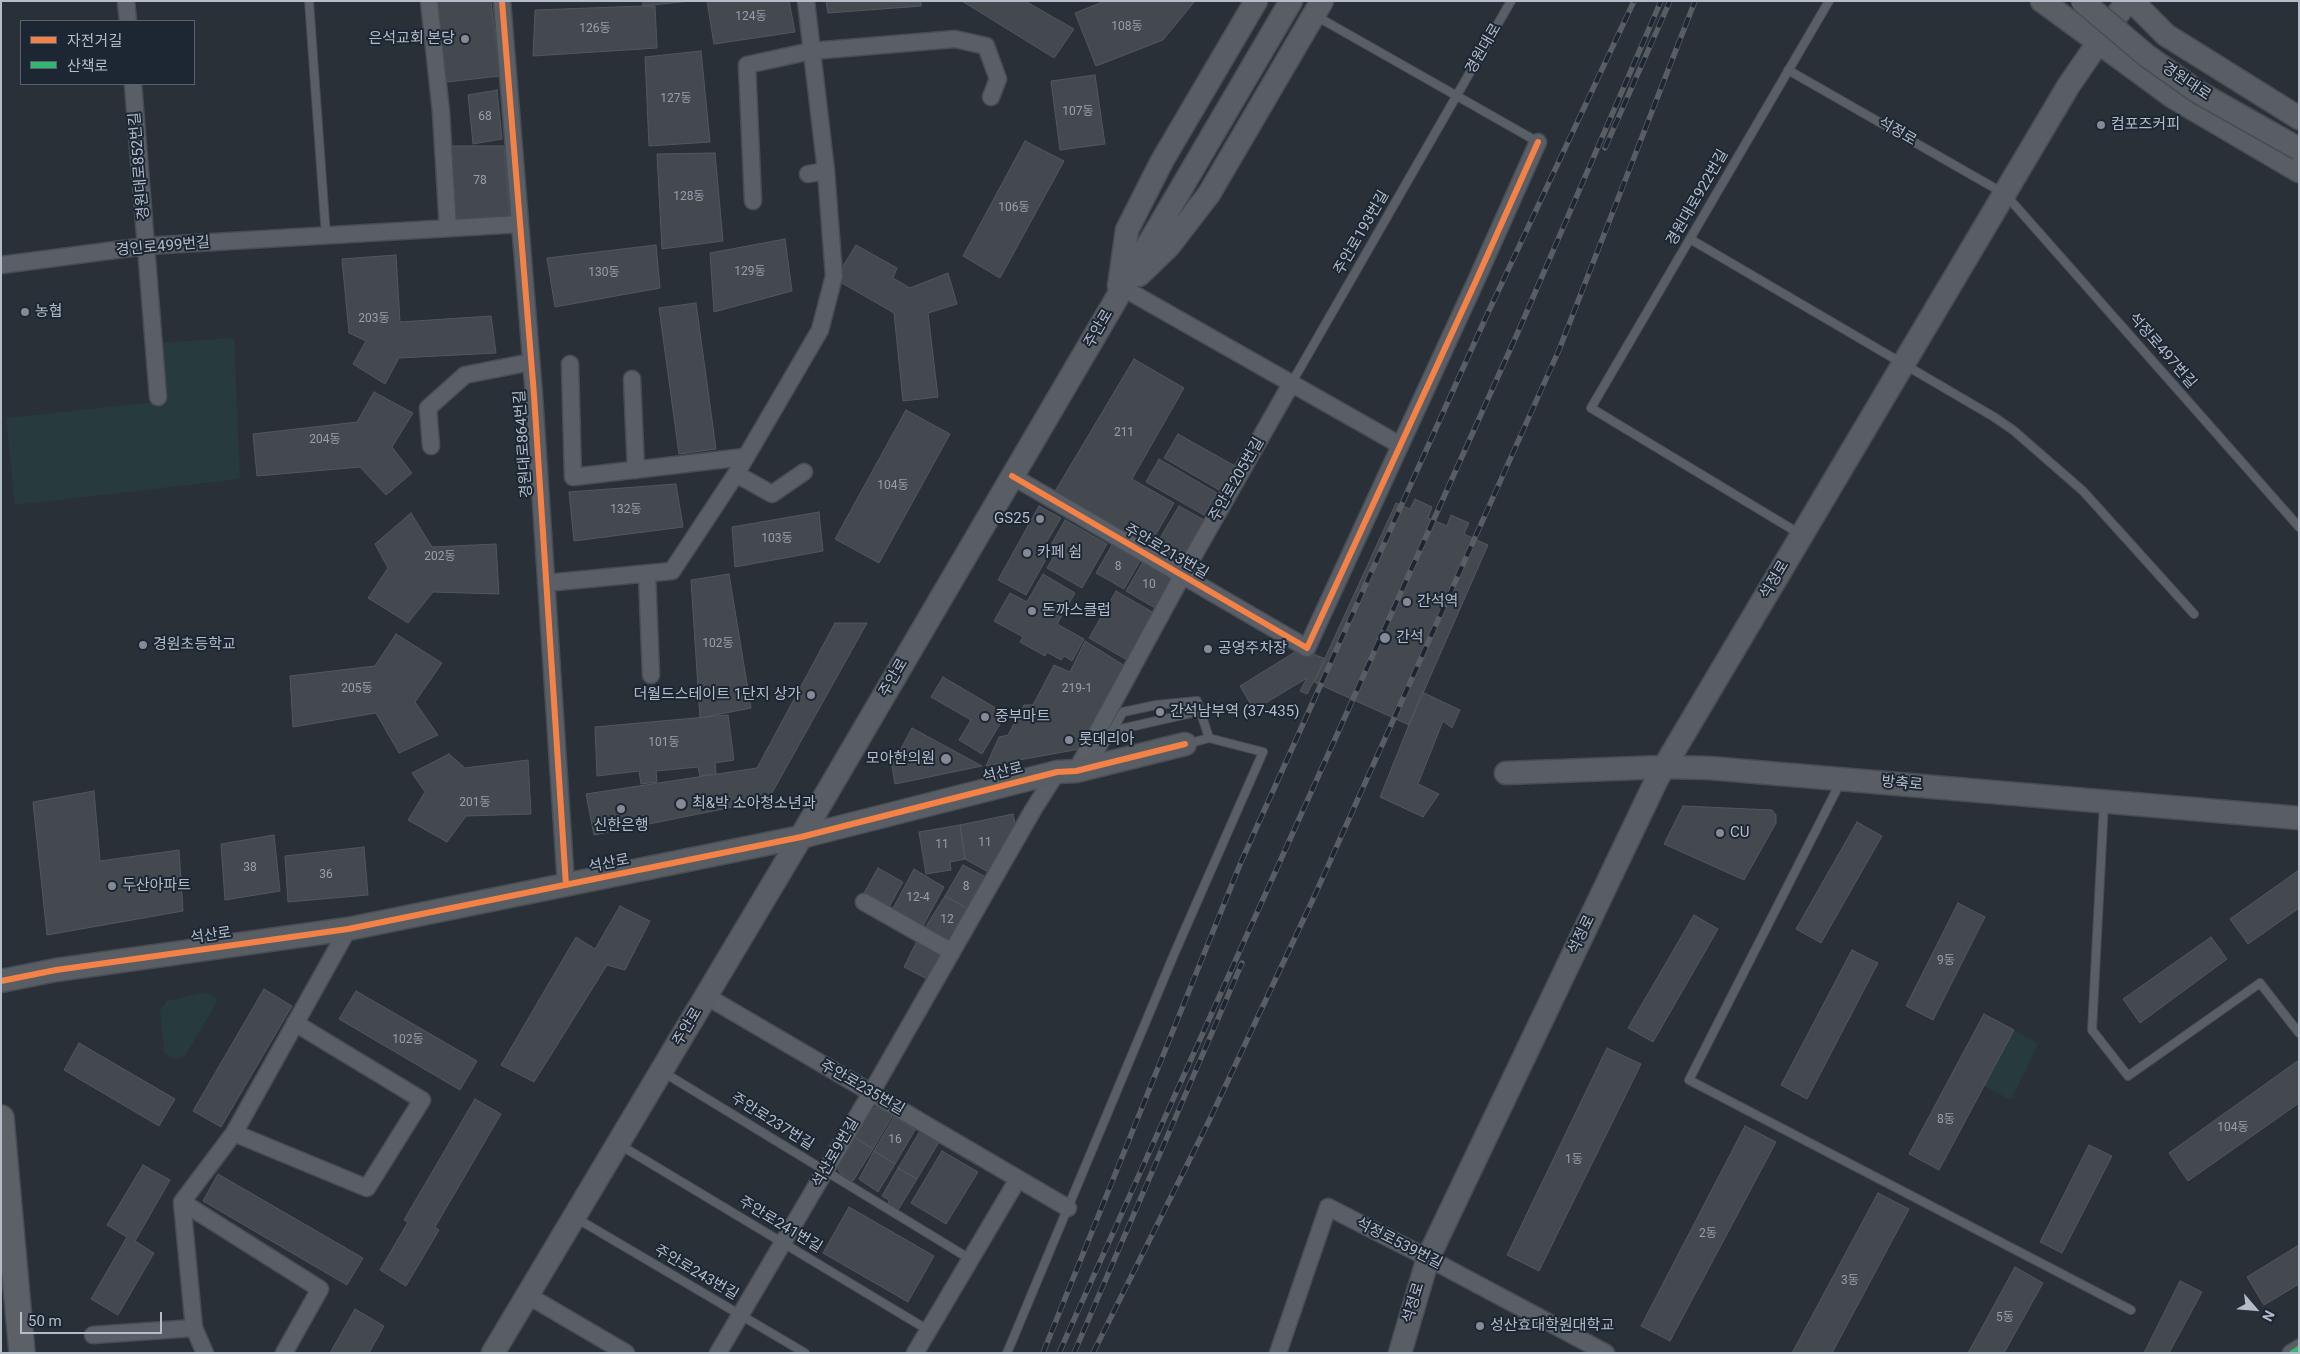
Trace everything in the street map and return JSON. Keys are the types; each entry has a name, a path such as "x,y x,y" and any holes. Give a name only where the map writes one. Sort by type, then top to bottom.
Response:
{"main road":[{"path":"1121,293 1127,230 1162,161 1256,1"},
{"name":"주안로","path":"493,1353 801,837 1291,1"},
{"name":"경원대로","path":"2082,1 2147,56 2198,92 2299,149"},
{"name":"석정로","path":"1400,1353 1428,1258 1664,768 2070,85 2127,1"},
{"path":"2132,1 2166,35 2299,118"},
{"path":"2043,2 2173,97 2299,171"},
{"path":"1121,293 1169,246 1209,194 1318,8"},
{"name":"석산로","path":"1,981 56,970 348,929 801,837 1185,744"},
{"name":"방축로","path":"1506,773 1709,768 2299,818"},
{"path":"1,1118 6,1234 22,1353"}],"street":[{"path":"126,1 128,20"},
{"path":"429,1 441,112 448,228"},
{"name":"경원대로864번길","path":"502,1 531,362 566,885"},
{"path":"546,582 672,571 736,474 744,457 820,330 834,276 826,171 806,1"},
{"path":"753,201 747,64 812,51 955,40 986,46 998,79 990,97"},
{"name":"경원대로852번길","path":"133,85 158,397"},
{"path":"1121,293 1292,384 1400,445 1476,283 1538,142"},
{"path":"808,174 826,171"},
{"name":"경인로499번길","path":"1,265 146,246 520,224"},
{"path":"431,446 428,408 465,375 531,362"},
{"path":"570,364 573,477 744,457"},
{"path":"632,378 636,470"},
{"name":"주안로205번길","path":"1075,770 1182,576 1292,384"},
{"name":"주안로213번길","path":"1012,476 1307,648 1400,445"},
{"path":"736,474 772,494 804,472"},
{"path":"647,574 650,675"},
{"name":"석산로9번길","path":"718,1353 871,1093 1033,810 1075,770"},
{"path":"864,902 952,952"},
{"path":"205,1353 194,1328 182,1202 234,1133 348,929"},
{"name":"주안로235번길","path":"706,996 1068,1208"},
{"path":"234,1133 367,1188 422,1100 296,1023"},
{"path":"914,1353 1018,1179"},
{"path":"182,1202 320,1289 284,1353"},
{"name":"석정로539번길","path":"1278,1353 1328,1208 1428,1258 1606,1353"},
{"path":"527,1295 626,1353"},
{"path":"93,1335 194,1328"},
{"path":"2291,1353 2299,1348"}],"lane":[{"path":"309,1 326,236"},
{"name":"경원대로","path":"1457,96 1511,1"},
{"name":"경원대로922번길","path":"1802,535 1591,408 1829,1"},
{"path":"1318,8 1457,96 1538,142"},
{"name":"석정로","path":"1788,70 2005,194"},
{"name":"주안로193번길","path":"1292,384 1457,96"},
{"name":"석정로497번길","path":"2005,194 2299,527"},
{"path":"1690,239 2013,430 2083,492 2194,614"},
{"path":"1075,770 1112,731 1123,712 1156,705 1197,701 1209,738"},
{"path":"1112,731 1200,711"},
{"path":"1007,1353 1175,952 1264,752 1209,738 1185,744"},
{"path":"1842,779 1689,1080 2131,1310"},
{"path":"2104,801 2092,1030 2128,1076 2260,983 2299,1033"},
{"name":"주안로237번길","path":"662,1071 970,1259"},
{"name":"주안로241번길","path":"618,1144 928,1330"},
{"name":"주안로243번길","path":"574,1217 805,1353"}],"green space":[{"path":"234,338 240,479 15,505 6,418 165,401 159,343"},
{"path":"206,992 217,998 215,1005 185,1056 175,1060 164,1052 160,1011 167,1001"},
{"path":"2014,1030 2038,1044 2011,1100 1984,1086"}],"building":[{"name":"은석교회 본당","path":"430,1 491,1 500,76 438,83"},
{"path":"643,1 690,1 643,6"},
{"path":"707,1 789,1 795,32 714,44"},
{"path":"826,1 921,1 921,6 828,13"},
{"path":"962,1 1025,1 1074,29 1054,58"},
{"path":"1105,1 1195,1 1163,40 1096,66 1075,13"},
{"path":"655,6 657,48 533,56 535,10"},
{"path":"701,51 710,142 649,146 645,57"},
{"path":"1095,75 1105,144 1060,150 1051,81"},
{"path":"497,90 502,139 473,144 468,95"},
{"path":"1025,141 1064,161 1000,278 963,256"},
{"path":"451,146 504,146 510,216 455,220"},
{"path":"715,153 723,241 662,249 657,154"},
{"path":"785,239 792,291 714,312 710,253"},
{"path":"656,245 660,288 555,307 547,258"},
{"path":"856,245 897,268 893,278 910,288 948,273 957,304 928,313 938,397 903,401 894,313 835,279"},
{"path":"396,255 400,322 491,316 496,353 399,358 385,384 353,364 366,341 349,333 342,259"},
{"path":"696,303 716,449 679,454 659,308"},
{"path":"1134,359 1184,388 1132,479 1174,503 1148,548 1054,493"},
{"path":"374,392 413,413 392,447 412,473 386,495 360,467 257,476 253,434 357,422"},
{"path":"906,410 950,434 879,563 835,539"},
{"path":"1178,434 1235,466 1221,491 1164,458"},
{"path":"1159,459 1217,493 1204,515 1146,482"},
{"path":"676,484 683,527 574,541 569,492"},
{"name":"간석역","path":"1415,499 1432,507 1428,518 1447,526 1451,515 1469,523 1464,534 1488,545 1409,725 1314,682 1396,503 1410,509"},
{"path":"1039,506 1061,518 1043,548 1050,552 1026,595 998,580"},
{"path":"1179,506 1204,520 1179,565 1153,550"},
{"path":"819,512 823,551 735,567 732,527"},
{"path":"411,513 432,547 496,544 499,594 433,592 408,623 368,598 388,568 375,544"},
{"path":"1065,520 1107,544 1082,588 1047,568 1058,549 1051,545"},
{"path":"1112,545 1140,561 1124,589 1096,573"},
{"path":"1143,562 1172,579 1155,608 1126,591"},
{"path":"729,574 751,708 700,718 691,580"},
{"name":"돈까스클럽","path":"1043,574 1075,593 1057,624 1084,639 1072,661 1064,656 1061,660 1047,652 1045,656 1020,642 1023,637 994,621 1010,593 1027,602"},
{"path":"1116,591 1154,613 1127,660 1089,638"},
{"name":"더월드스테이트 1단지 상가","path":"835,623 867,623 768,800 594,835 586,794 757,768"},
{"path":"396,634 442,663 415,702 438,735 399,753 376,713 293,727 290,676 375,666"},
{"path":"1085,641 1125,666 1080,749 986,766 999,737 1008,735 1024,705 1033,705 1054,665 1070,672"},
{"path":"1300,649 1326,659 1307,694 1300,691 1307,678 1254,710 1240,686"},
{"name":"중부마트","path":"943,677 1006,714 982,754 959,740 971,720 931,697"},
{"path":"1422,692 1460,710 1452,728 1443,721 1418,784 1439,794 1423,817 1380,797"},
{"path":"728,715 734,760 715,763 716,774 700,776 698,767 656,771 657,782 641,784 639,771 597,776 595,727"},
{"path":"912,728 982,766 895,784 892,766"},
{"path":"449,754 465,768 528,760 531,814 466,816 447,842 408,820 425,792 412,773"},
{"name":"두산아파트","path":"94,791 100,861 179,850 183,911 47,935 33,802"},
{"name":"CU","path":"1683,806 1772,810 1776,815 1776,823 1744,880 1664,844"},
{"path":"1013,814 1016,827 990,873 965,859 960,825"},
{"path":"1857,822 1882,836 1821,943 1796,929"},
{"path":"960,825 965,859 950,862 951,870 926,874 919,832"},
{"path":"274,835 280,891 225,900 221,844"},
{"path":"364,847 368,895 288,902 285,856"},
{"path":"963,865 988,878 970,910 945,896"},
{"path":"878,868 903,882 888,909 863,895"},
{"path":"914,869 944,887 922,928 892,910"},
{"path":"2299,870 2299,908 2248,944 2230,919"},
{"path":"945,896 970,910 949,946 923,931"},
{"path":"1958,903 1985,917 1933,1020 1906,1006"},
{"path":"620,906 650,921 625,970 607,965 534,1082 501,1065 576,937 595,949"},
{"path":"1694,915 1718,929 1653,1042 1628,1028"},
{"path":"2211,937 2227,959 2140,1023 2123,999"},
{"path":"918,939 944,954 929,980 904,967"},
{"path":"1852,950 1878,963 1807,1099 1781,1085"},
{"path":"264,989 292,1006 221,1127 193,1111"},
{"path":"356,991 477,1061 460,1090 339,1019"},
{"path":"1984,1014 2014,1030 1939,1170 1909,1154"},
{"path":"79,1043 175,1099 159,1126 64,1070"},
{"path":"1607,1048 1641,1064 1539,1271 1507,1255"},
{"path":"2299,1060 2299,1103 2188,1181 2169,1153"},
{"path":"475,1099 501,1114 435,1227 439,1230 406,1286 380,1270 408,1222 404,1220"},
{"path":"879,1107 893,1115 873,1149 851,1135 865,1110"},
{"path":"894,1117 915,1130 895,1164 874,1151"},
{"path":"1745,1126 1776,1142 1670,1341 1641,1326"},
{"path":"920,1131 939,1142 917,1179 898,1168"},
{"path":"851,1135 873,1149 853,1181 840,1173 835,1163"},
{"path":"2089,1145 2112,1156 2062,1253 2040,1242"},
{"path":"874,1151 895,1164 878,1192 859,1179"},
{"path":"942,1151 978,1172 946,1224 911,1203"},
{"path":"143,1165 170,1180 135,1241 154,1253 118,1315 91,1299 127,1237 107,1225"},
{"path":"898,1168 917,1179 898,1210 888,1204 889,1200 882,1196"},
{"path":"218,1174 363,1258 347,1285 203,1201"},
{"path":"1878,1193 1909,1209 1832,1353 1792,1353"},
{"path":"849,1207 934,1256 908,1302 823,1253"},
{"path":"2299,1245 2299,1284 2264,1305 2247,1277"},
{"path":"2015,1267 2043,1283 2004,1353 1968,1353"},
{"path":"2180,1281 2202,1292 2169,1353 2144,1353"},
{"path":"355,1309 384,1326 369,1353 330,1353"}],"railway":[{"path":"1043,1353 1241,862 1486,317 1634,1"},
{"path":"1059,1353 1518,332 1661,1"},
{"path":"1605,148 1670,1"},
{"path":"1093,1353 1209,1121 1314,897 1559,350 1695,1"},
{"path":"1074,1353 1242,963"}],"marked path":[{"path":"2291,1353 2299,1348"}],"cycle path":[{"path":"502,1 534,395 566,885"},
{"path":"1012,476 1307,648 1538,142"},
{"path":"1,981 56,970 348,929 801,837 1057,772 1076,771 1185,744"}],"place":[{"name":"은석교회 본당","path":"465,39"},
{"name":"컴포즈커피","path":"2101,125"},
{"name":"농협","path":"25,312"},
{"name":"GS25","path":"1040,519"},
{"name":"카페 쉼","path":"1027,553"},
{"name":"간석역","path":"1407,602"},
{"name":"돈까스클럽","path":"1032,611"},
{"name":"간석","path":"1385,638"},
{"name":"경원초등학교","path":"143,645"},
{"name":"공영주차장","path":"1208,649"},
{"name":"더월드스테이트 1단지 상가","path":"811,695"},
{"name":"간석남부역 (37-435)","path":"1160,712"},
{"name":"중부마트","path":"985,717"},
{"name":"롯데리아","path":"1069,740"},
{"name":"모아한의원","path":"946,759"},
{"name":"최&박 소아청소년과","path":"681,804"},
{"name":"신한은행","path":"621,809"},
{"name":"CU","path":"1720,833"},
{"name":"두산아파트","path":"112,886"},
{"name":"성산효대학원대학교","path":"1480,1326"}]}
